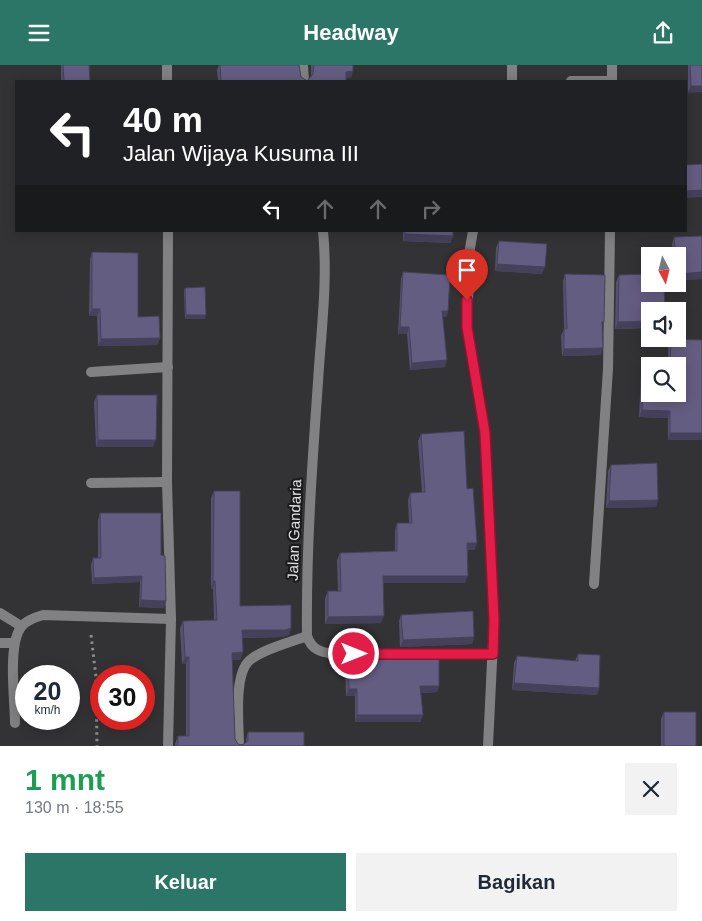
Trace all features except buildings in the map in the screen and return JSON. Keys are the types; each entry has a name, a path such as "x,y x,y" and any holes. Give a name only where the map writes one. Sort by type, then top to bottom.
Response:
{"street":[{"path":"167,65 167,80"},
{"path":"303,65 304,80"},
{"path":"512,65 512,80"},
{"path":"612,65 612,80"},
{"path":"168,232 167,482 171,619 168,746"},
{"name":"Jalan Gandaria","path":"307,636 312,469 324,288 323,232"},
{"path":"473,232 470,248 467,327 485,433 494,620 488,746"},
{"path":"594,584 608,369 610,232"},
{"path":"91,372 168,367"},
{"path":"91,483 167,482"},
{"path":"0,613 21,626"},
{"path":"15,723 14,643 21,626 43,615 171,619"},
{"path":"239,746 239,686 246,665 254,657 307,636 310,645 320,652 334,654 493,654"},
{"path":"0,643 14,643"}],"path":[{"path":"88,617 96,677 97,746"}],"route":[{"path":"354,654 493,654 494,620 485,433 467,327 467,300"}]}
